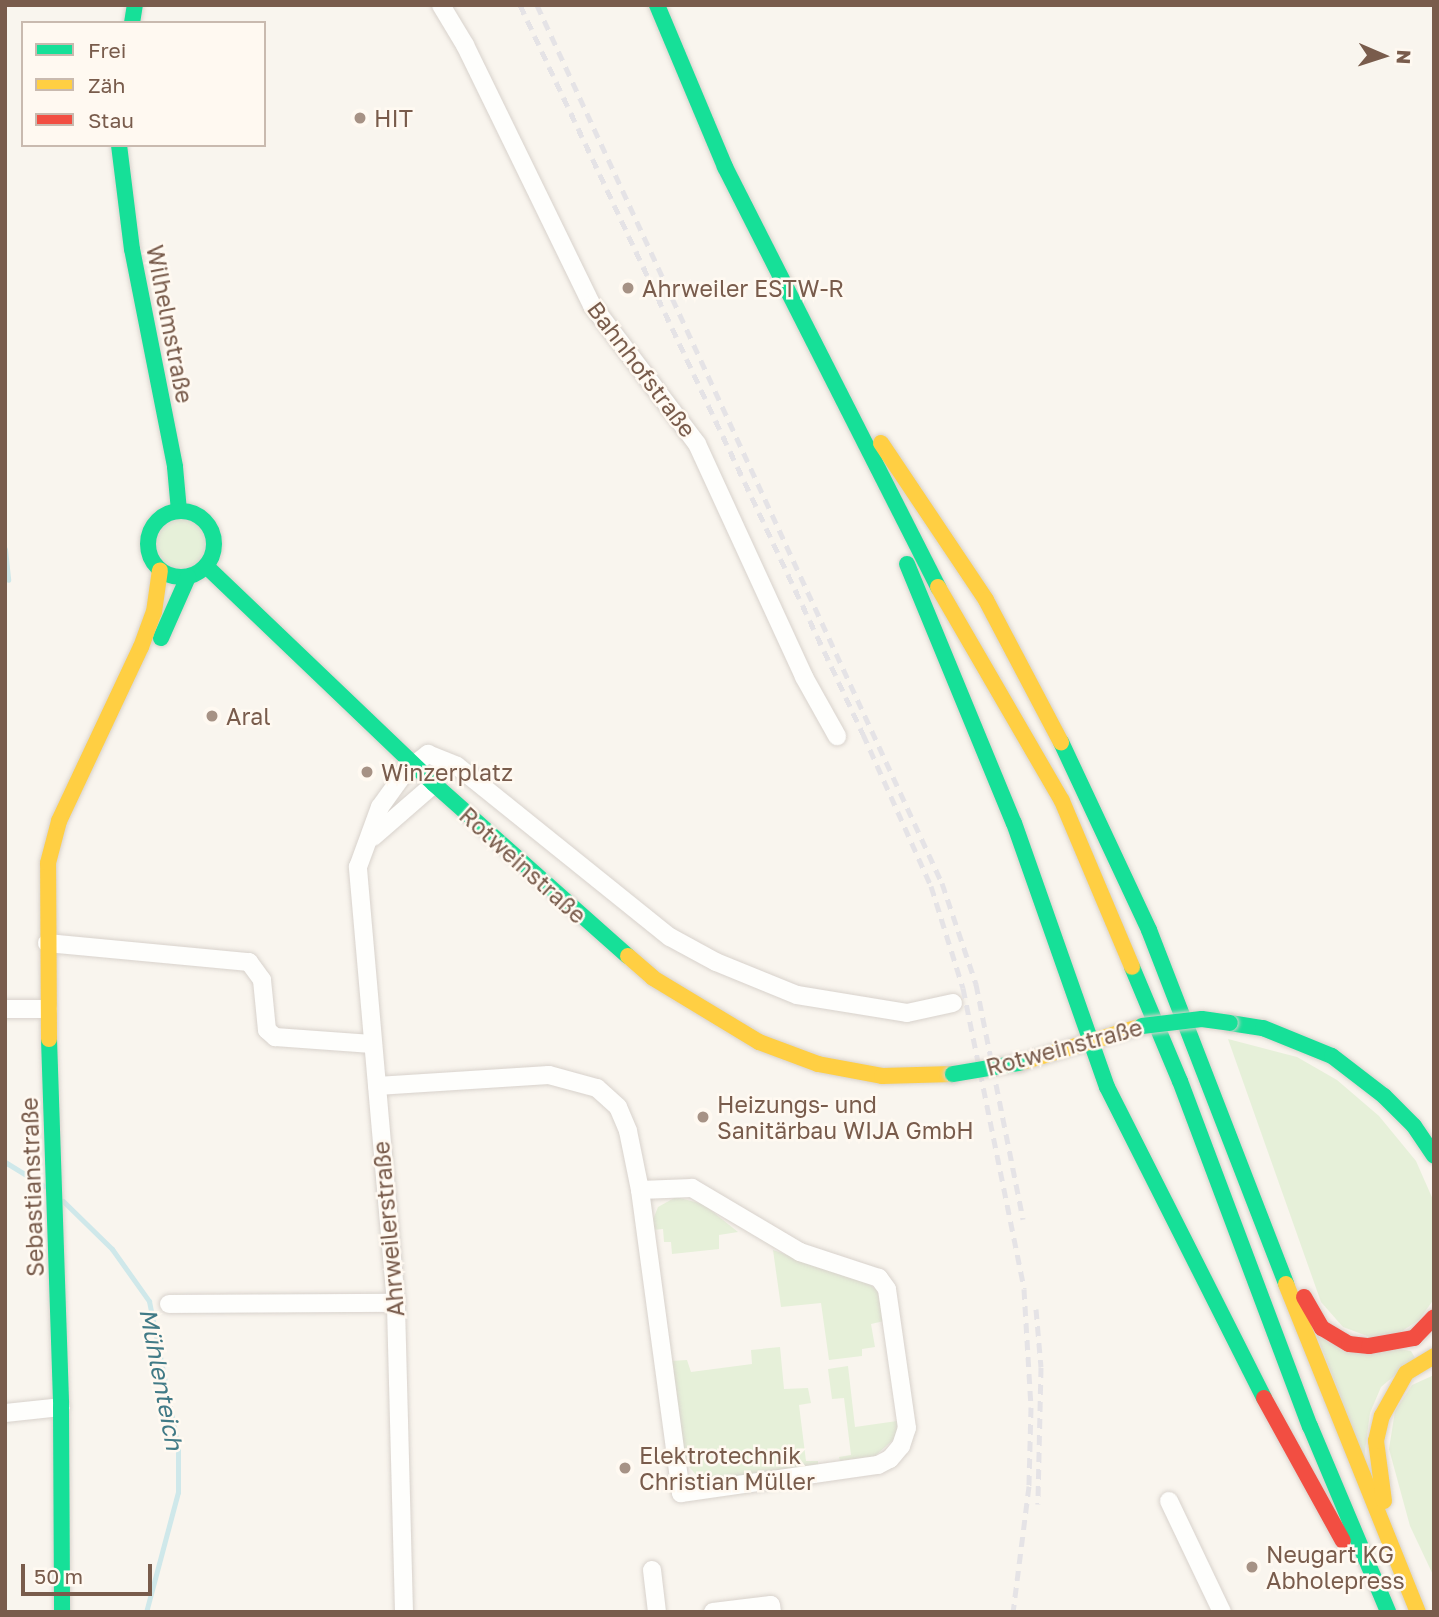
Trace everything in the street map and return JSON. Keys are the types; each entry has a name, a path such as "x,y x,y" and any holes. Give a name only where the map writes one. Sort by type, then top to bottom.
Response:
{"main road":[{"path":"657,5 724,167 931,575 1062,801 1180,1081 1310,1426 1386,1612"},
{"name":"Wilhelmstraße","path":"119,147 132,249 175,467 179,511"},
{"path":"815,345 1014,823 1088,1042 1107,1087 1292,1455 1386,1612"},
{"path":"815,345 986,600 1043,704 1149,930 1418,1612"},
{"path":"179,511 200,517 213,534 212,556 206,566 188,577 160,570 148,551 148,540 158,520 179,511"},
{"name":"Rotweinstraße","path":"206,566 358,707 434,785 608,941 706,1014 759,1042 818,1064 882,1076 953,1074 1019,1063 1174,1020 1230,1023 1296,1039 1332,1056 1384,1096 1414,1126 1434,1156"},
{"name":"Sebastianstraße","path":"62,1612 61,1407 48,1009 48,863 59,821 154,612 160,570"},
{"name":"Sebastianstraße","path":"84,768 148,671 188,577"},
{"path":"133,663 148,671"},
{"path":"1264,1227 1322,1328 1349,1344 1369,1346 1434,1332"},
{"path":"1414,1338 1434,1317"},
{"path":"1406,1584 1379,1481 1376,1441 1390,1394 1406,1373 1429,1361"}],"street":[{"name":"Bahnhofstraße","path":"441,5 465,45 592,306 698,444 804,677 837,736"},
{"name":"Rotweinstraße","path":"413,765 428,754 457,766 670,937 716,962 797,995 907,1013 953,1003"},
{"name":"Ahrweilerstraße","path":"404,1612 396,1303 358,867 380,807 413,765"},
{"path":"364,848 388,819 434,785"},
{"path":"47,943 249,962 262,981 267,1030 275,1037 372,1044"},
{"path":"5,1009 48,1009"},
{"path":"377,1086 549,1075 577,1079 597,1088 618,1107 628,1131 640,1190 681,1493 878,1465 890,1459 901,1446 907,1427 887,1289 879,1278 800,1252 692,1188 640,1190"},
{"path":"169,1304 396,1303"},
{"path":"5,1413 61,1407"},
{"path":"1169,1502 1222,1612"},
{"path":"652,1570 657,1612"},
{"path":"713,1612 771,1605 772,1612"}],"green space":[{"path":"181,516 200,524 208,543 200,562 181,570 162,562 154,543 162,524"},
{"path":"1228,1039 1297,1057 1337,1080 1379,1116 1416,1161 1434,1202 1434,1299 1419,1320 1396,1335 1370,1337 1343,1327 1321,1302"},
{"path":"676,1197 703,1204 738,1232 719,1235 719,1249 672,1254 671,1242 664,1242 663,1229 653,1230 652,1222 658,1207"},
{"path":"773,1250 866,1282 877,1290 884,1321 871,1324 875,1347 862,1349 862,1356 829,1360 821,1303 781,1307"},
{"path":"1317,1336 1411,1351 1415,1358 1381,1387 1370,1413 1364,1458"},
{"path":"780,1347 784,1389 808,1388 811,1403 799,1405 806,1461 818,1461 818,1466 708,1481 697,1476 685,1462 671,1361 687,1360 691,1372 752,1364 751,1350"},
{"path":"848,1366 855,1427 897,1421 897,1430 894,1439 875,1456 840,1461 839,1457 851,1455 844,1398 832,1399 828,1369"},
{"path":"1434,1375 1434,1577 1410,1526 1389,1449 1395,1411 1412,1385"}],"waterway":[{"name":"Mühlenteich","path":"5,549 8,580"},
{"name":"Mühlenteich","path":"5,1162 44,1186"},
{"name":"Mühlenteich","path":"63,1201 112,1249 149,1301 178,1447 178,1492 146,1612"}],"railway":[{"path":"520,5 863,734 931,886 963,988 1024,1289 1031,1407 1029,1486 1013,1612"},
{"path":"537,5 942,883 976,984 1023,1219"},
{"path":"1036,1309 1041,1367 1038,1504"}],"traffic: fast":[{"path":"132,21 135,5"},
{"path":"657,5 725,167 938,587"},
{"path":"119,147 132,249 175,467 179,511"},
{"path":"175,511 187,511 199,516 209,526 214,544 212,557 199,572 187,577 175,577 163,572 153,562 148,550 148,538 153,526 163,516 175,511"},
{"path":"907,564 1014,823 1107,1087 1264,1398"},
{"path":"206,566 434,784 628,956"},
{"path":"161,638 188,577"},
{"path":"1061,742 1149,930 1286,1284"},
{"path":"1132,967 1180,1081 1310,1426 1388,1612"},
{"path":"1142,1026 1202,1019 1230,1023"},
{"path":"1230,1023 1263,1028 1332,1056 1384,1096 1414,1126 1434,1156"},
{"path":"49,1039 61,1407 62,1612"},
{"path":"953,1074 1019,1063"}],"traffic: slow":[{"path":"881,443 986,600 1061,742"},
{"path":"49,1039 48,863 59,821 141,647 154,612 160,570"},
{"path":"938,587 1062,801 1132,967"},
{"path":"628,956 653,978 759,1042 818,1064 882,1076 953,1074"},
{"path":"1019,1063 1142,1026"},
{"path":"1286,1284 1418,1612"},
{"path":"1384,1501 1376,1441 1382,1416 1406,1373 1434,1356"}],"traffic: jam":[{"path":"1304,1297 1322,1328 1349,1344 1369,1346 1414,1338 1434,1317"},
{"path":"1264,1398 1343,1541"}],"place":[{"name":"HIT","path":"360,118"},
{"name":"Ahrweiler ESTW-R","path":"628,288"},
{"name":"Aral","path":"212,716"},
{"name":"Winzerplatz","path":"367,772"},
{"name":"Heizungs- und Sanitärbau WIJA GmbH","path":"703,1117"},
{"name":"Elektrotechnik Christian Müller","path":"625,1468"},
{"name":"Neugart KG Abholepress","path":"1252,1567"}]}
